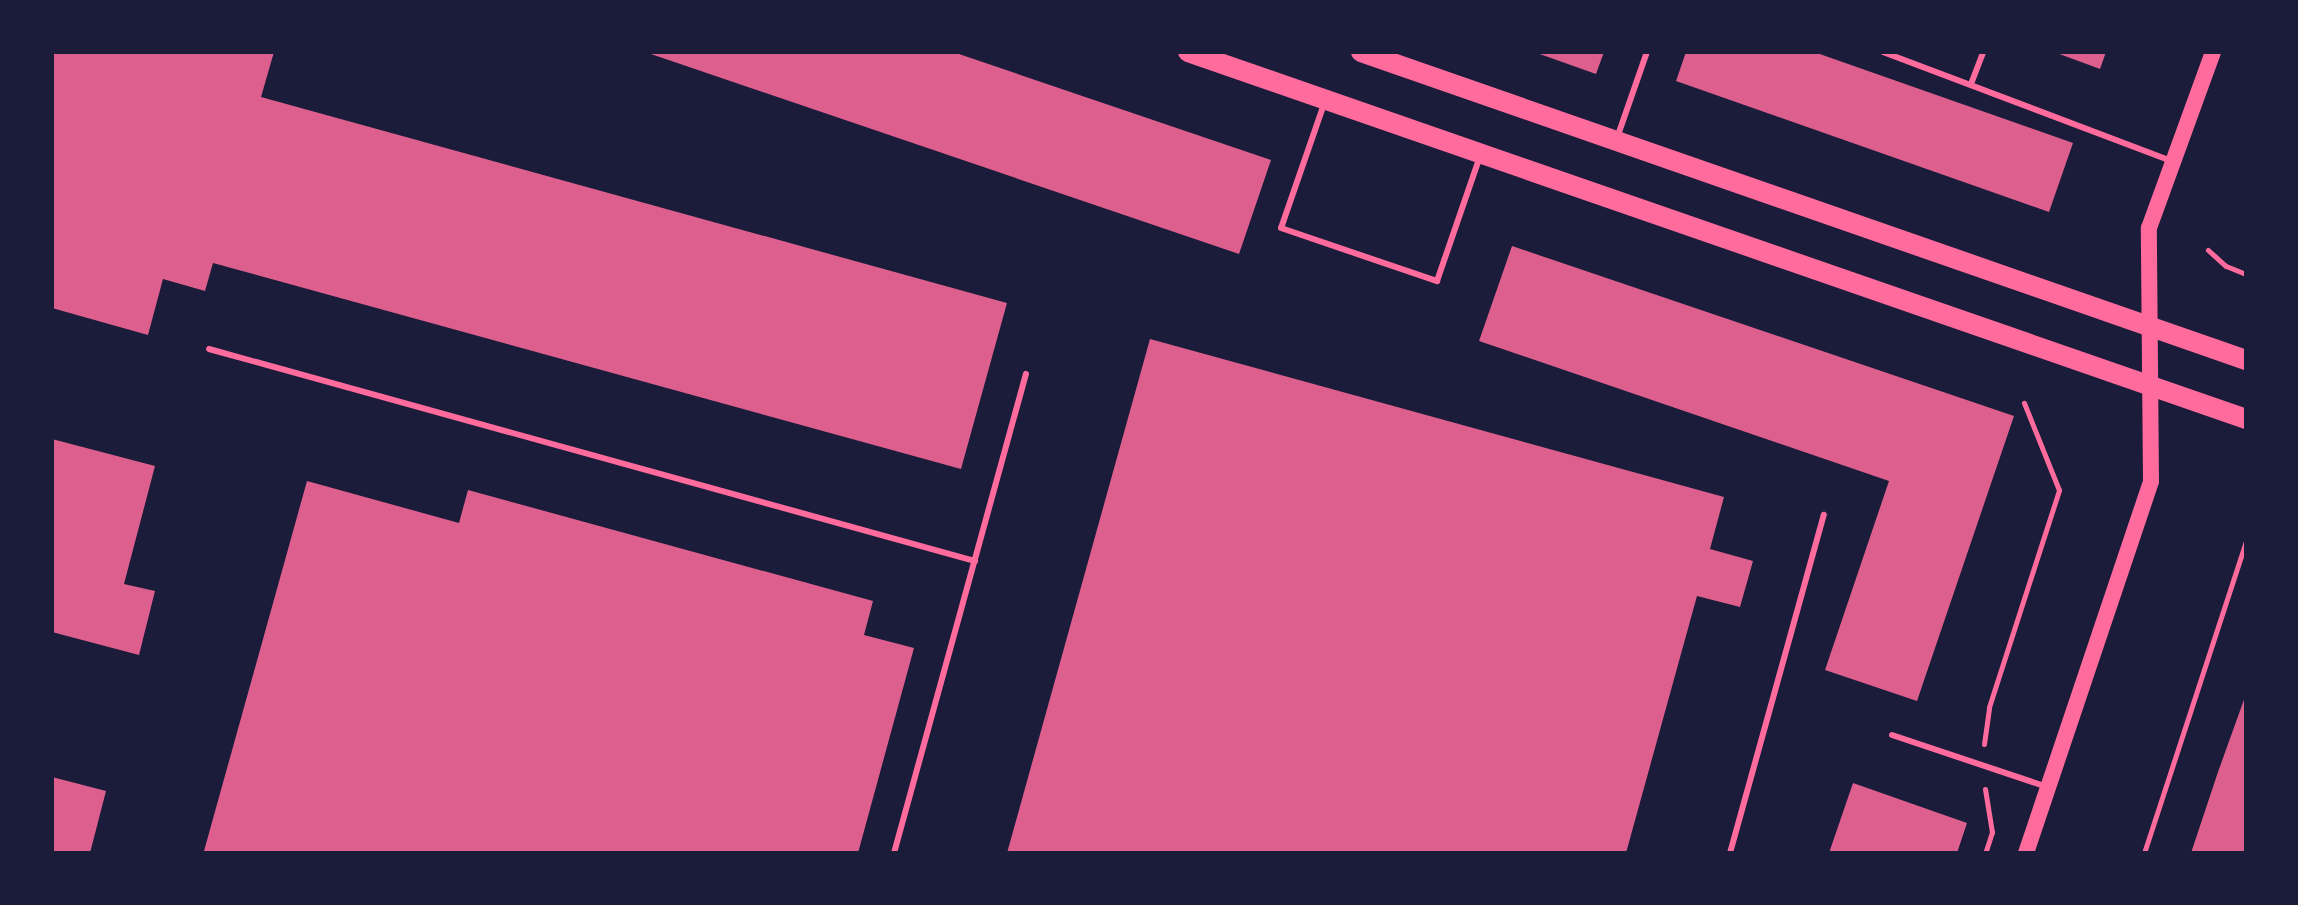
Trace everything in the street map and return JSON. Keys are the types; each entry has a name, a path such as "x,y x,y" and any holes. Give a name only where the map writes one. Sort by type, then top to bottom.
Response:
{"main road":[{"path":"1188,52 2246,419"},
{"path":"1361,52 2246,360"},
{"path":"2026,853 2151,481 2147,326 2149,228 2213,52"}],"lane":[{"path":"1616,141 1647,52"},
{"path":"1883,52 2173,161"},
{"path":"1971,84 1983,52"},
{"path":"1325,99 1281,228 1437,281 1481,152"},
{"path":"209,349 975,561"},
{"path":"894,853 1026,374"},
{"path":"1730,853 1824,515"},
{"path":"1892,735 2047,787"}],"path":[{"path":"2208,250 2226,266 2246,274"},
{"path":"1985,853 1992,832 1981,766 1989,707 2059,490 2024,403"},
{"path":"2144,853 2246,541"}],"building":[{"path":"52,52 274,52 261,97 1007,303 961,469 213,263 205,291 163,279 148,335 52,308"},
{"path":"645,52 953,52 1271,160 1239,254"},
{"path":"1534,52 1604,52 1596,74"},
{"path":"1686,52 1814,52 2073,143 2049,212 1676,81"},
{"path":"2054,52 2106,52 2100,69"},
{"path":"1512,246 2014,416 1917,701 1825,670 1889,481 1479,341"},
{"path":"1150,339 1724,497 1710,549 1753,561 1740,607 1697,596 1626,853 1007,853"},
{"path":"52,439 155,466 124,584 155,591 139,655 52,632"},
{"path":"307,481 459,523 468,490 873,601 864,635 914,648 858,853 204,851"},
{"path":"2246,694 2246,853 2191,853 2218,772"},
{"path":"52,777 106,791 90,853 52,853"},
{"path":"1853,783 1967,823 1957,853 1829,853"}]}
